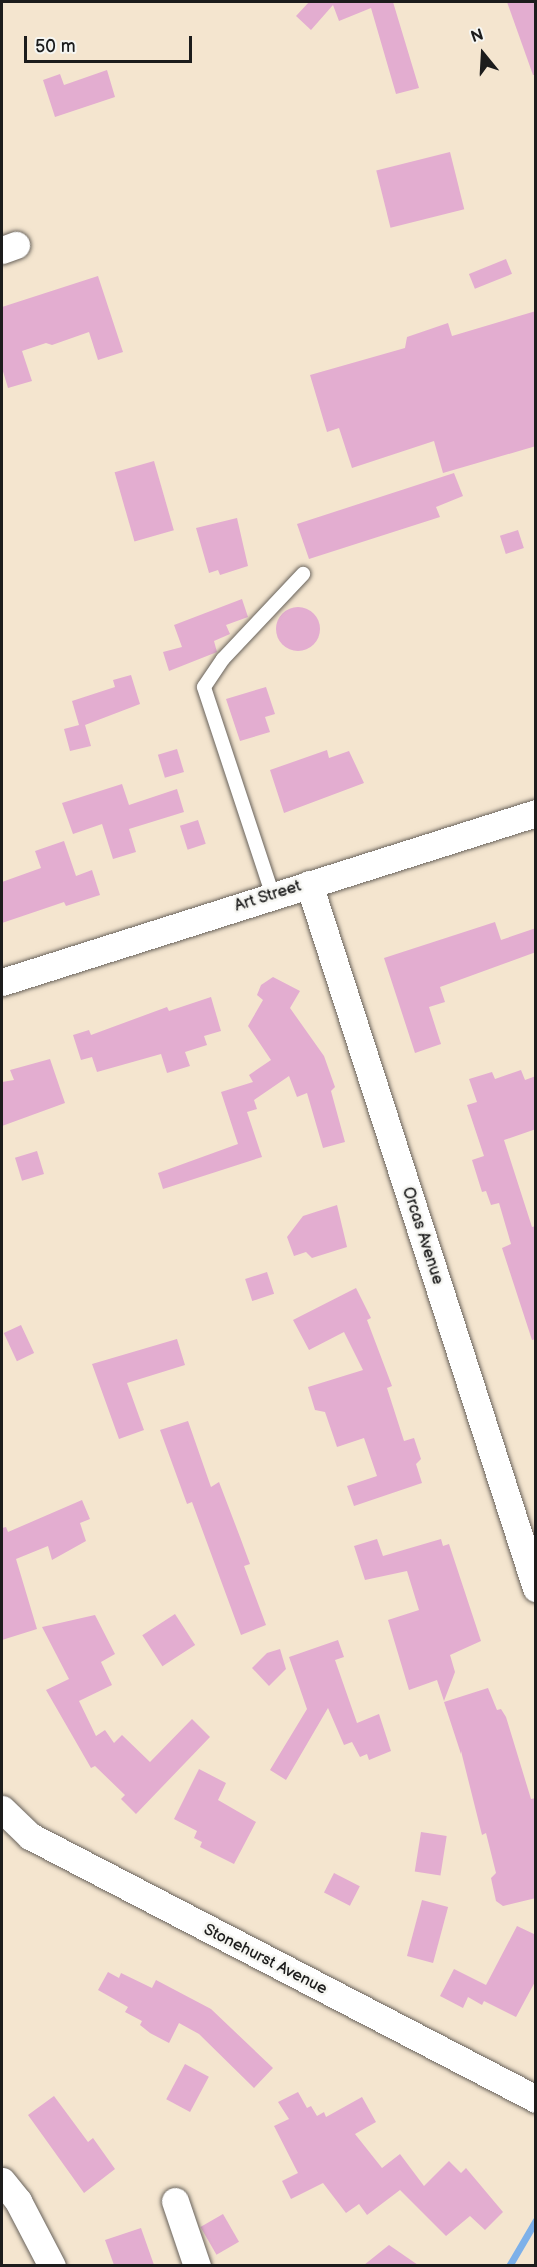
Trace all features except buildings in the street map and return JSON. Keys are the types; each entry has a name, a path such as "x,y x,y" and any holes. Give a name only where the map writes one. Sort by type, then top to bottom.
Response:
{"street":[{"name":"Art Street","path":"2,982 536,813"},
{"name":"Orcas Avenue","path":"309,885 536,1588"},
{"name":"Stonehurst Avenue","path":"2,1809 30,1836 536,2098"},
{"path":"2,2181 23,2209 52,2265"},
{"path":"175,2201 197,2265"}],"lane":[{"path":"273,896 204,687 222,659 303,574"}],"waterway":[{"path":"509,2266 536,2220"}]}
